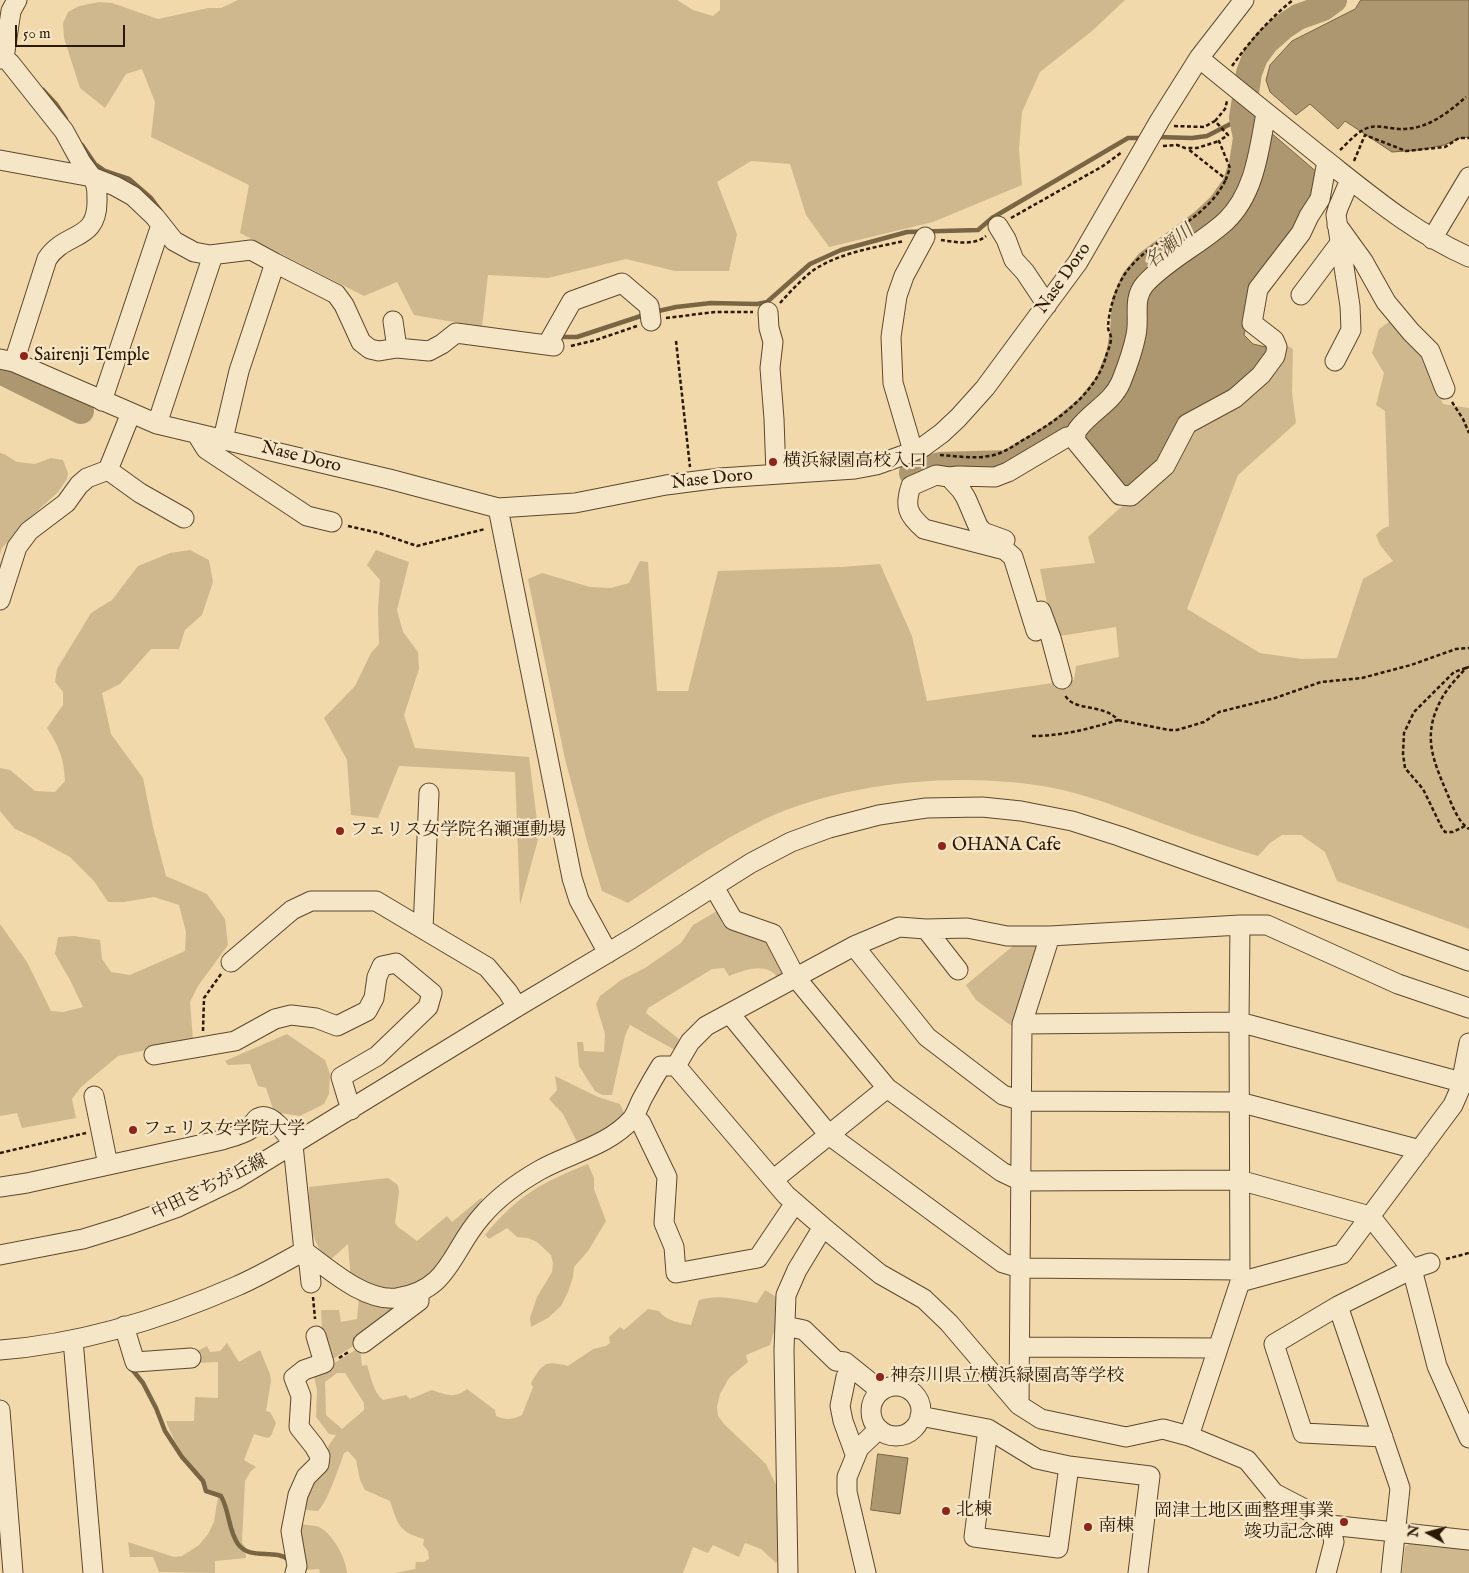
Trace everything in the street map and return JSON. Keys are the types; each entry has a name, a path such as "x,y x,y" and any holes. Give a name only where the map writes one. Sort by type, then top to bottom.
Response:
{"street":[{"path":"3,52 11,11 17,0"},
{"name":"Nase Doro","path":"7,361 158,424 498,508 575,503 691,481 855,470 876,465 930,461 942,434 984,388 1078,262 1199,58 1244,0"},
{"path":"0,9 3,52 64,131 97,185 95,219 88,229 53,249 46,258 7,361"},
{"path":"1199,58 1231,76 1263,110 1403,220 1432,239 1469,256"},
{"path":"1263,110 1258,160 1248,187 1237,208 1225,221 1168,264 1144,285 1136,302 1137,332 1120,384 1109,401 1077,430 1074,439 1120,495 1131,496 1165,466 1187,424 1235,398 1261,375 1275,356 1277,347 1274,340 1252,323 1258,289 1302,233 1320,199 1327,161"},
{"path":"0,160 92,177 133,196 174,241 194,252 213,255 251,250 336,294 344,305 361,342 370,349 379,351 397,348 429,351 456,333 552,341 572,301 622,283 650,314"},
{"path":"1432,239 1469,177"},
{"path":"1335,361 1351,330 1350,306 1336,216 1349,179"},
{"path":"102,401 161,225"},
{"path":"998,226 1006,239 1014,260 1025,272 1047,305"},
{"path":"1301,295 1339,234"},
{"path":"1339,234 1364,261 1386,302 1430,351 1445,389"},
{"path":"925,238 904,276 897,296 891,336 893,383 930,461 961,490 978,526 983,532 1019,545 1024,553 1036,598 1051,638 1062,678"},
{"path":"158,424 213,255"},
{"path":"222,439 238,371 275,263"},
{"path":"768,312 769,328 773,342 770,368 776,474"},
{"path":"393,321 397,348"},
{"path":"0,600 17,547 29,531 66,503 79,485 87,478 108,470 131,413"},
{"path":"196,433 206,449 307,516 332,522"},
{"path":"930,461 958,476 995,477 1008,472 1068,437 1076,435"},
{"path":"930,461 911,486 907,498 909,512 924,529 1005,550 1013,557 1036,631"},
{"path":"108,470 140,493 184,518"},
{"path":"498,508 572,878 579,900 608,952"},
{"path":"423,929 429,793"},
{"name":"中田さちが丘線","path":"0,1255 83,1239 125,1226 178,1207 236,1179 751,863 791,842 829,828 879,815 926,808 982,807 1021,811 1072,821 1469,961"},
{"path":"714,887 733,920 772,934 796,978 887,1088 1002,1172 1021,1181 1239,1180 1370,1216 1412,1269 1438,1366 1469,1438"},
{"path":"231,962 292,910 311,901 376,901 487,967 517,1006"},
{"path":"1189,1436 1240,1276 1238,1022 1240,925"},
{"path":"676,1066 690,1042 706,1026 854,946 900,927 926,929 967,928 1008,936 1050,936 1267,925 1398,984 1469,1008"},
{"path":"926,929 958,970"},
{"path":"1019,1405 1022,1024 1050,936"},
{"path":"854,946 927,1037 1002,1095 1022,1101 1239,1102 1420,1150"},
{"path":"154,1054 202,1042 234,1041 275,1019 291,1015 316,1018 337,1026 367,1011 374,998 377,977 382,966 396,963 432,993 428,1007 377,1056 341,1077 351,1110"},
{"path":"730,1014 829,1135 1004,1263 1020,1268 1240,1276 1342,1254 1463,1089 1469,1043"},
{"path":"1022,1024 1238,1022 1463,1089"},
{"path":"304,1251 354,1287 375,1296 395,1298 419,1293 434,1284 453,1261 480,1218 506,1194 540,1170 612,1136 634,1116 652,1079 661,1066 676,1066 773,1180 795,1203 822,1228 880,1274 924,1299 949,1323 1019,1405 1041,1419 1126,1437 1163,1429 1189,1436 1247,1460 1274,1493 1322,1518 1330,1525 1469,1540"},
{"path":"773,1180 887,1088"},
{"path":"94,1096 108,1164"},
{"path":"634,1116 641,1123 666,1176 664,1223 674,1247 676,1273 758,1258 795,1203"},
{"path":"0,1187 27,1183 222,1140 250,1129 256,1119 260,1117 272,1119 288,1134 293,1145 304,1251 309,1264 311,1283"},
{"path":"788,1573 785,1474 786,1295 797,1270 822,1228"},
{"path":"0,1350 73,1340 180,1309 230,1289 304,1251"},
{"path":"1383,1438 1303,1432 1274,1344 1338,1306 1412,1269 1430,1263"},
{"path":"364,1342 420,1301 419,1293"},
{"path":"1338,1306 1400,1488 1390,1573"},
{"path":"124,1326 135,1362 191,1358"},
{"path":"785,1326 804,1330 836,1361 838,1371 877,1396"},
{"path":"294,1573 297,1566 291,1531 298,1495 306,1477 319,1464 320,1456 298,1427 301,1396 294,1378 304,1370 324,1363 316,1336"},
{"path":"73,1340 93,1573"},
{"path":"1020,1347 1218,1348"},
{"path":"836,1361 845,1362 877,1396"},
{"path":"846,1377 840,1406 843,1421 855,1454"},
{"path":"891,1386 900,1386 913,1392 919,1402 920,1416 915,1427 907,1433 897,1436 888,1435 879,1429 874,1423 871,1414 871,1407 877,1396 891,1386"},
{"path":"0,1410 8,1561"},
{"path":"920,1416 988,1429 1037,1459 1069,1466 1150,1476 1138,1573"},
{"path":"866,1573 846,1492 847,1477 859,1448 879,1429"},
{"path":"988,1429 974,1537 1058,1548 1069,1466"},
{"path":"1326,1573 1334,1542 1330,1525"}],"path":[{"path":"1231,76 1248,43 1293,0"},
{"path":"1327,161 1362,130 1372,126 1406,129 1425,124 1449,112 1466,97"},
{"path":"552,341 573,346 596,340 650,314 768,312 776,307 812,272 831,261 875,246 925,238 959,243 981,240 998,226 1104,166 1131,142 1154,132 1171,126 1204,127 1216,121 1228,136 1197,148 1187,148 1177,145 1160,146 1154,132"},
{"path":"1349,179 1365,135 1406,152 1445,147 1459,138 1469,138"},
{"path":"930,461 938,455 988,456 1002,452 1061,416 1089,389 1101,372 1107,354 1111,337 1108,330 1110,310 1126,272 1143,255 1208,205 1218,194 1226,179 1230,168 1219,141"},
{"path":"1187,148 1226,179"},
{"path":"676,341 691,481"},
{"path":"1445,389 1469,433"},
{"path":"332,522 379,533 417,546 490,528"},
{"path":"1032,736 1067,734 1118,720 1177,730 1204,722 1219,712 1275,698 1321,682 1362,678 1411,665 1456,649 1469,648"},
{"path":"1465,826 1453,832 1445,832 1423,789 1405,768 1403,754 1404,733 1414,712 1454,672 1468,667"},
{"path":"1468,667 1443,696 1433,718 1430,744 1435,766 1449,798 1465,826 1469,829"},
{"path":"1062,678 1064,693 1068,700 1073,703 1105,710 1118,720"},
{"path":"202,1042 204,998 231,962"},
{"path":"0,1153 101,1130"},
{"path":"1430,1263 1469,1253"},
{"path":"311,1283 316,1336"},
{"path":"324,1363 330,1364 364,1342"}],"shaded area":[{"path":"238,0 677,0 693,10 713,16 720,10 720,0 1125,0 1092,31 1040,72 1022,112 1019,149 1022,185 933,222 829,247 806,215 790,164 751,161 717,182 737,234 729,271 675,271 626,259 548,278 488,275 482,327 414,315 397,282 364,296 240,233 249,185 151,137 155,102 142,69 126,74 105,108 80,88 64,38 63,23 68,12 79,6 99,2 112,3 158,19 208,8 221,8"},
{"path":"1361,0 1469,0 1469,137 1419,150 1392,152 1345,121 1338,129 1310,104 1296,115 1270,92 1266,80 1270,65 1292,41 1355,9"},
{"path":"1270,132 1319,174 1316,197 1254,288 1244,335 1253,344 1270,348 1268,359 1222,398 1163,463 1131,490 1123,488 1082,438 1083,433 1117,402 1145,298 1153,288 1233,225"},
{"path":"1393,319 1414,339 1443,404 1469,408 1469,929 1337,881 1325,852 1301,835 1282,835 1270,843 1258,856 1072,792 1018,783 982,780 905,783 867,788 830,796 795,807 745,829 694,859 628,903 602,891 565,759 528,579 542,573 590,587 611,588 629,583 640,561 648,562 657,691 688,691 718,571 880,564 912,636 927,701 1074,680 1076,666 1119,657 1116,627 1054,637 1040,569 1095,563 1088,537 1120,508 1170,470 1191,425 1281,342 1293,349 1292,393 1296,423 1238,475 1187,609 1260,653 1302,659 1337,658 1363,579 1393,561 1380,545 1376,535 1382,529 1389,526 1385,411 1376,405 1384,373 1372,353 1379,329"},
{"path":"0,453 17,462 35,464 51,458 63,460 68,473 67,479 58,492 2,548 0,554"},
{"path":"190,550 209,560 213,582 202,615 185,630 179,649 151,649 120,684 102,693 111,734 143,778 166,876 207,894 225,919 228,945 198,986 190,1002 193,1040 118,1056 81,1087 72,1099 76,1118 22,1128 17,1113 0,1116 0,924 27,962 51,1011 63,1012 83,1007 55,954 58,937 74,936 100,940 102,959 111,972 130,975 185,951 186,932 179,905 154,897 124,902 108,902 94,881 70,857 15,829 0,811 0,768 10,770 35,791 55,792 65,781 60,753 47,728 63,705 63,692 55,682 57,669 91,613 112,600 138,566 170,553"},
{"path":"376,550 409,562 397,610 403,632 418,652 419,669 404,715 415,748 529,757 539,836 520,905 515,772 399,766 378,818 351,815 347,760 324,718 355,686 371,653 379,644 378,609 380,580 367,565"},
{"path":"717,911 723,925 760,937 769,945 784,975 779,979 768,970 756,968 729,976 724,968 712,969 648,1008 646,1013 679,1039 675,1050 630,1025 625,1036 612,1095 602,1095 595,1091 579,1066 577,1042 583,1042 584,1051 604,1052 605,1034 596,1004 600,996 621,980 645,968 681,943 693,925"},
{"path":"1040,944 1013,1027 976,1000 966,985 1013,946"},
{"path":"287,1034 325,1060 330,1074 329,1094 324,1104 300,1116 274,1112 266,1088 258,1086 250,1064 228,1065 225,1061"},
{"path":"555,1076 598,1097 620,1104 625,1115 612,1128 578,1144 563,1114 549,1099 557,1090"},
{"path":"588,1164 594,1178 594,1189 606,1221 588,1251 574,1267 568,1292 561,1306 548,1318 531,1327 530,1318 537,1297 552,1272 553,1263 551,1255 537,1242 528,1238 517,1237 507,1228 489,1239 485,1235 508,1210 531,1192 557,1177"},
{"path":"388,1178 398,1185 399,1192 395,1223 417,1241 447,1216 452,1222 481,1198 483,1199 475,1209 468,1227 443,1267 401,1294 351,1281 348,1244 329,1261 317,1244 311,1227 309,1187"},
{"path":"765,1290 778,1298 777,1321 770,1345 746,1355 748,1362 729,1378 720,1394 717,1407 718,1416 725,1425 766,1464 776,1485 778,1560 776,1563 761,1549 745,1543 739,1557 713,1545 708,1553 693,1547 683,1573 395,1573 415,1569 416,1562 424,1562 429,1559 428,1551 423,1545 424,1539 404,1530 395,1516 390,1501 365,1490 360,1480 356,1460 348,1451 344,1453 329,1492 318,1511 301,1508 329,1445 336,1435 329,1434 316,1417 317,1390 314,1376 360,1347 362,1366 367,1365 375,1389 383,1400 406,1395 410,1399 432,1390 446,1395 454,1395 467,1389 495,1410 496,1416 512,1419 522,1415 533,1387 531,1383 542,1367 549,1363 568,1366 593,1349 606,1346 610,1343 609,1337 620,1327 624,1330 648,1309 659,1311 665,1317 674,1321 691,1325 699,1300 720,1297 757,1303","holes":["337,1373 345,1373 364,1403 364,1410 342,1429 326,1415 325,1382"]},
{"path":"359,1296 413,1303 372,1334 330,1361 322,1329 321,1310 339,1310 341,1322 357,1319"},
{"path":"227,1343 239,1362 260,1350 271,1381 266,1411 270,1412 276,1423 271,1436 267,1438 254,1434 244,1460 256,1467 245,1481 242,1542 245,1547 246,1558 215,1561 215,1573 159,1572 153,1557 130,1557 128,1542 174,1557 182,1556 199,1545 208,1534 214,1522 218,1497 224,1498 222,1495 208,1489 181,1451 166,1421 194,1421 195,1397 218,1398 218,1362 195,1363 194,1353 207,1346 210,1352 220,1351"},
{"path":"878,1454 908,1458 900,1514 871,1510"},
{"path":"299,1524 319,1527 329,1535 341,1554 347,1573 320,1573 319,1569 305,1570"},
{"path":"1411,1542 1469,1548 1469,1573 1402,1573 1405,1547"}],"waterway":[{"name":"名瀬川","path":"912,473 940,465 1008,463 1055,435 1088,408 1108,383 1119,355 1125,301 1134,280 1148,263 1203,222 1220,206 1235,185 1242,164 1246,138 1242,118 1249,73 1255,57 1266,42 1283,27 1298,17 1323,8 1334,0"},
{"path":"43,90 66,119"},
{"path":"1157,137 1192,138 1207,136 1242,118"},
{"path":"654,312 676,307 711,303 757,304 767,302 810,264 841,250 907,232 978,230 992,218 1128,138 1144,138"},
{"path":"82,145 95,164 105,171 129,179 151,198 160,210"},
{"path":"558,337 577,337 647,314"},
{"name":"名瀬川","path":"0,371 81,411"},
{"path":"131,1368 143,1383 165,1431 182,1457 203,1481 206,1491 221,1496 232,1533 238,1544 249,1552 277,1555 289,1560"}],"place":[{"name":"Sairenji Temple","path":"24,356"},
{"name":"横浜緑園高校入口","path":"773,462"},
{"name":"フェリス女学院名瀬運動場","path":"340,831"},
{"name":"OHANA Cafe","path":"942,846"},
{"name":"フェリス女学院大学","path":"133,1130"},
{"name":"神奈川県立横浜緑園高等学校","path":"880,1377"},
{"name":"北棟","path":"946,1511"},
{"name":"岡津土地区画整理事業 竣功記念碑","path":"1344,1522"},
{"name":"南棟","path":"1088,1527"}]}
